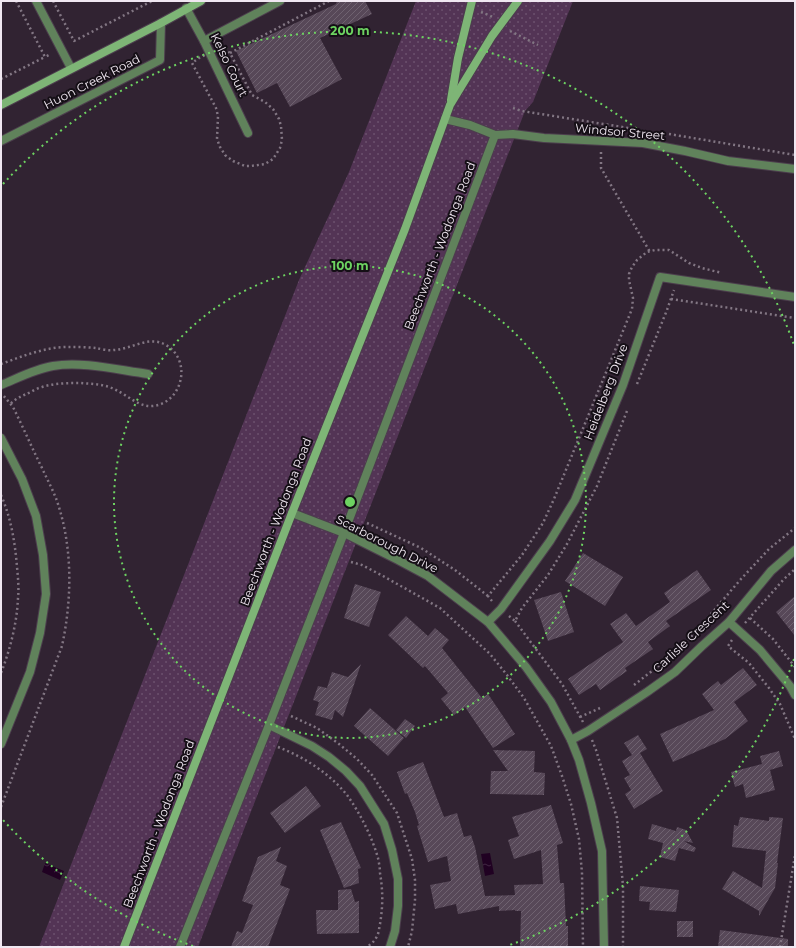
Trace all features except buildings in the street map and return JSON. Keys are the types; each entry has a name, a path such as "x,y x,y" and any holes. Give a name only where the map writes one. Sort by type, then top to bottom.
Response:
{"main road":[{"name":"Huon Creek Road","path":"1,105 161,23 200,1"},
{"name":"Beechworth - Wodonga Road","path":"124,947 292,513 405,229 450,105 458,58 472,1"},
{"name":"Beechworth - Wodonga Road","path":"450,105 492,36 518,1"}],"street":[{"path":"36,1 71,68"},
{"path":"204,41 280,1"},
{"name":"Kelso Court","path":"186,8 204,41 248,133"},
{"name":"Huon Creek Road","path":"1,141 160,60 161,23"},
{"name":"Windsor Street","path":"445,119 470,125 495,135 513,134 544,138 643,143 728,161 795,169"},
{"name":"Beechworth - Wodonga Road","path":"180,947 344,534 495,135"},
{"name":"Heidelberg Drive","path":"488,622 501,609 550,541 575,500 623,385 660,277 795,297"},
{"path":"1,385 29,373 53,366 81,365 148,374"},
{"path":"1,438 4,450 22,479 36,516 43,555 46,594 40,633 30,672 1,744"},
{"name":"Scarborough Drive","path":"292,513 344,534 428,576 488,622 526,667 551,702 571,740 585,781 602,851 604,947"},
{"name":"Carlisle Crescent","path":"571,740 595,727 675,672 729,622 770,571 795,550"},
{"path":"729,622 760,650 790,686 795,695"},
{"path":"269,725 312,746 329,757 346,771 360,786 384,824 392,850 398,879 398,906 395,931 390,947"}],"path":[{"path":"53,1 74,41 152,1"},
{"path":"230,53 329,1"},
{"path":"1,80 45,57"},
{"path":"600,141 601,168 650,252"},
{"path":"671,299 795,318"},
{"path":"1,495 11,522 15,544 18,598 11,640 1,673"},
{"path":"367,523 421,548 454,570 488,596"},
{"path":"628,689 685,644 769,549 795,528"},
{"path":"352,562 362,565 384,576 440,608 490,654 524,698 551,746 571,804 579,839 582,873 582,947"},
{"path":"795,569 784,579 750,618 728,646 749,663 769,688 780,704 795,739"},
{"path":"750,618 773,639 795,667"},
{"path":"580,717 604,705"},
{"path":"278,747 293,753 321,770 347,795 373,844 379,860 383,892 382,910 376,938 367,947"},
{"path":"780,947 795,856"}],"shaded area":[{"path":"416,1 573,1 533,102 525,111 198,947 39,947 299,280 349,172"}],"water":[{"path":"490,853 494,874 485,876 481,854"},
{"path":"45,863 64,871 60,880 42,872"}]}
